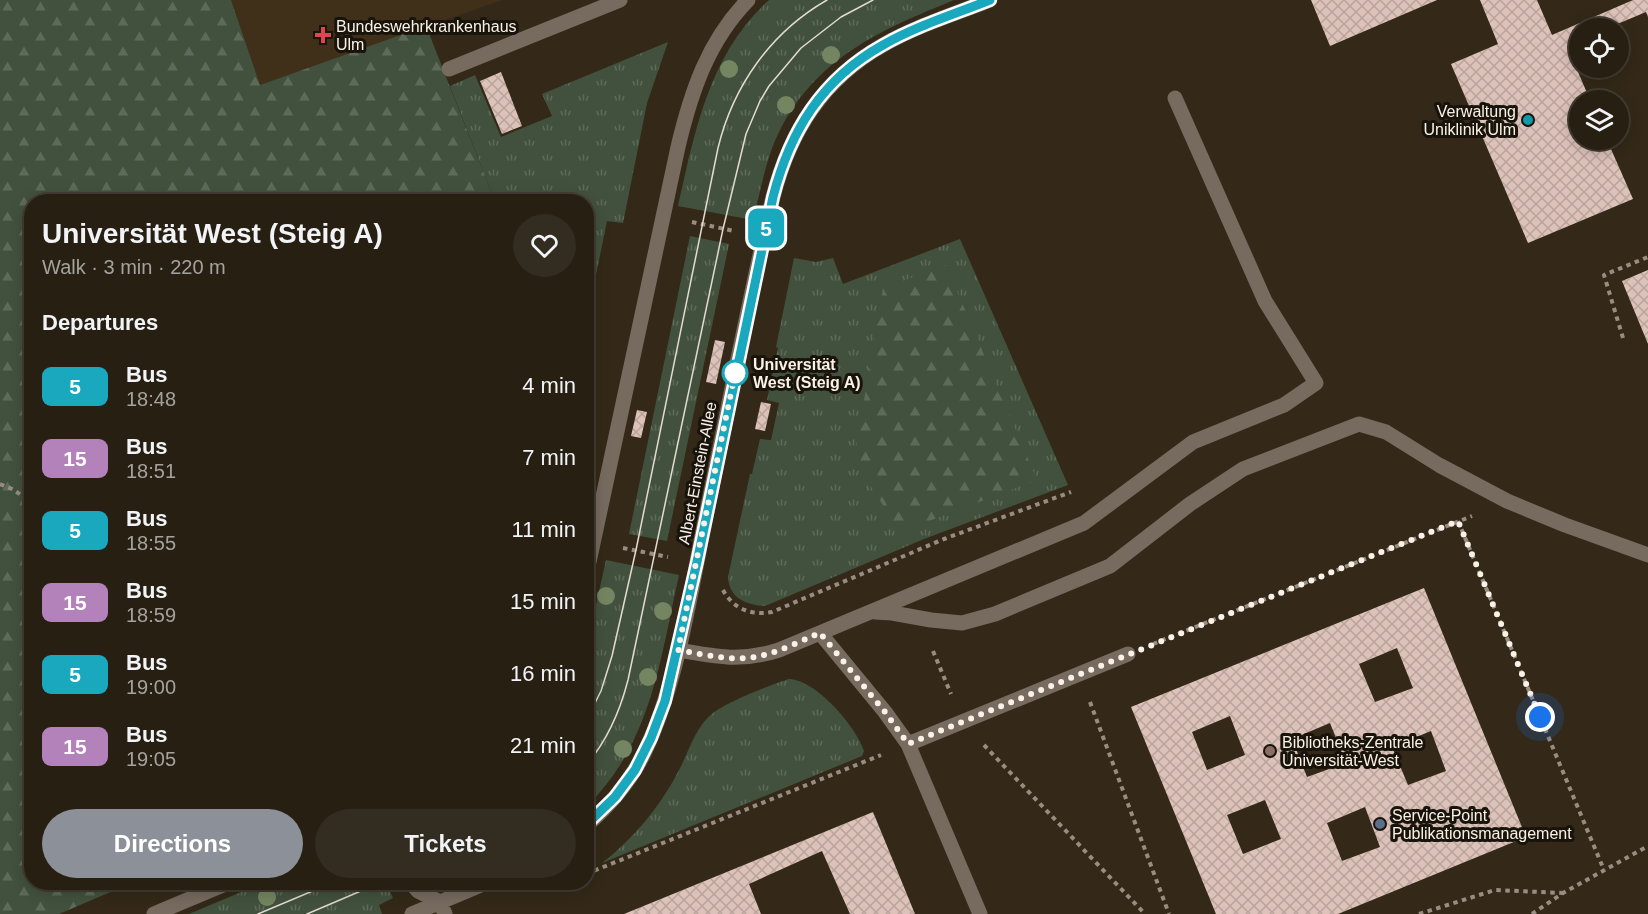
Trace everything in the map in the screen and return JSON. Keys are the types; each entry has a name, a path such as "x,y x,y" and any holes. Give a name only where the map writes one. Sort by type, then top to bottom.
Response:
{"street":[{"path":"449,69 620,0"},
{"name":"Albert-Einstein-Allee","path":"594,818 615,797 644,754 665,701 697,562 763,238 785,156 804,119 831,84 856,63 884,45 990,0"},
{"path":"594,546 684,123 703,65 719,36 745,1"},
{"path":"678,650 720,658 750,658 779,650 1084,523 1193,442 1284,405 1316,383 1265,301 1175,98"},
{"path":"870,612 892,613 931,621 962,623 979,620 1110,566 1190,504 1244,469 1359,424 1386,432 1439,465 1507,501 1648,555"},
{"path":"820,633 885,712 908,744 980,914"},
{"path":"908,744 1128,654"},
{"path":"154,914 211,890"},
{"path":"417,890 442,908"},
{"path":"412,914 442,908 474,890"}],"path":[{"path":"663,217 763,238"},
{"path":"1623,339 1604,275 1648,257"},
{"path":"0,484 24,497"},
{"path":"720,580 727,597 740,608 755,613 772,612 944,539 1071,492"},
{"path":"1128,654 1507,501"},
{"path":"1458,521 1604,870"},
{"path":"595,542 697,562"},
{"path":"931,621 931,646 962,722 1145,914"},
{"path":"1080,673 1169,914"},
{"path":"594,871 882,754"},
{"path":"1532,914 1563,893 1648,846"},
{"path":"1419,914 1495,890 1563,893"}],"shaded area":[{"name":"Bundeswehrkrankenhaus Ulm","path":"231,0 502,0 260,85"}],"green space":[{"path":"0,0 231,0 260,85 426,26 492,194 24,194 24,890 115,890 59,914 0,914"},
{"path":"769,0 954,0 878,34 855,48 814,82 796,103 776,139 753,220 678,206 698,122 718,69 732,44 749,21"},
{"path":"668,42 647,103 623,223 607,221 594,285 594,194 492,194 450,86 475,75 501,137 552,116 542,94"},
{"path":"690,236 729,244 667,541 629,534"},
{"path":"960,239 1068,485 924,539 765,606 751,604 740,599 732,590 728,577 750,474 752,474 760,439 771,440 779,403 767,400 794,258 816,262 833,258 843,284"},
{"path":"946,265 1037,480 900,532 854,460 883,288"},
{"path":"606,560 679,575 659,668 640,727 626,755 609,781 594,798 594,614"},
{"path":"789,679 800,681 811,687 834,706 860,741 864,751 862,756 602,863 635,833 654,810 671,785 701,725 713,713 761,689"},
{"path":"246,890 389,890 393,898 379,905 382,914 189,914"}],"building":[{"path":"1311,0 1437,0 1330,46"},
{"name":"Verwaltung Uniklinik Ulm","path":"1480,0 1537,0 1552,35 1569,28 1569,45 1567,46 1569,78 1581,78 1586,90 1569,90 1569,150 1611,150 1633,199 1528,243 1451,64 1498,44"},
{"name":"Verwaltung Uniklinik Ulm","path":"1633,0 1648,0 1648,17 1646,12 1629,19 1591,18"},
{"path":"501,72 522,126 502,134 480,81"},
{"path":"1648,270 1648,344 1622,281"},
{"path":"715,340 725,342 716,384 706,382"},
{"path":"761,402 771,404 765,431 755,429"},
{"path":"637,410 647,412 641,438 631,436"},
{"name":"Bibliotheks-Zentrale Universität-West","path":"1424,588 1526,837 1338,914 1216,914 1131,707","holes":["1397,648 1413,688 1375,702 1359,664","1230,716 1245,755 1207,770 1192,732","1330,723 1346,763 1307,777 1292,739","1431,731 1446,771 1408,785 1392,747","1265,800 1281,839 1243,854 1227,815","1365,807 1380,847 1342,861 1327,823"]},
{"path":"873,812 915,914 850,914 822,851 749,884 761,914 624,914"}],"tram line":[{"path":"594,705 612,656 636,550 718,148 725,125 733,103 757,63 788,28 827,0"},
{"path":"594,755 612,725 628,680 723,229 746,134 769,86 801,48 841,17 873,0"},
{"path":"258,914 315,890"},
{"path":"307,914 363,890"}],"bus line":[{"name":"5","path":"594,818 615,797 635,770 651,738 665,701 697,562 759,260 785,156 804,119 816,102 847,70 884,45 902,36 990,0"}],"place":[{"name":"Bundeswehrkrankenhaus Ulm","path":"323,35"},
{"name":"Verwaltung Uniklinik Ulm","path":"1528,120"},
{"name":"Universität West (Steig A)","path":"735,373"},
{"name":"Bibliotheks-Zentrale Universität-West","path":"1270,751"},
{"name":"Service-Point Publikationsmanagement","path":"1380,824"}],"route":[{"path":"735,373 736,369 678,650 720,658 750,658 779,650 820,633 885,712 908,744 1458,521 1540,717"}]}
